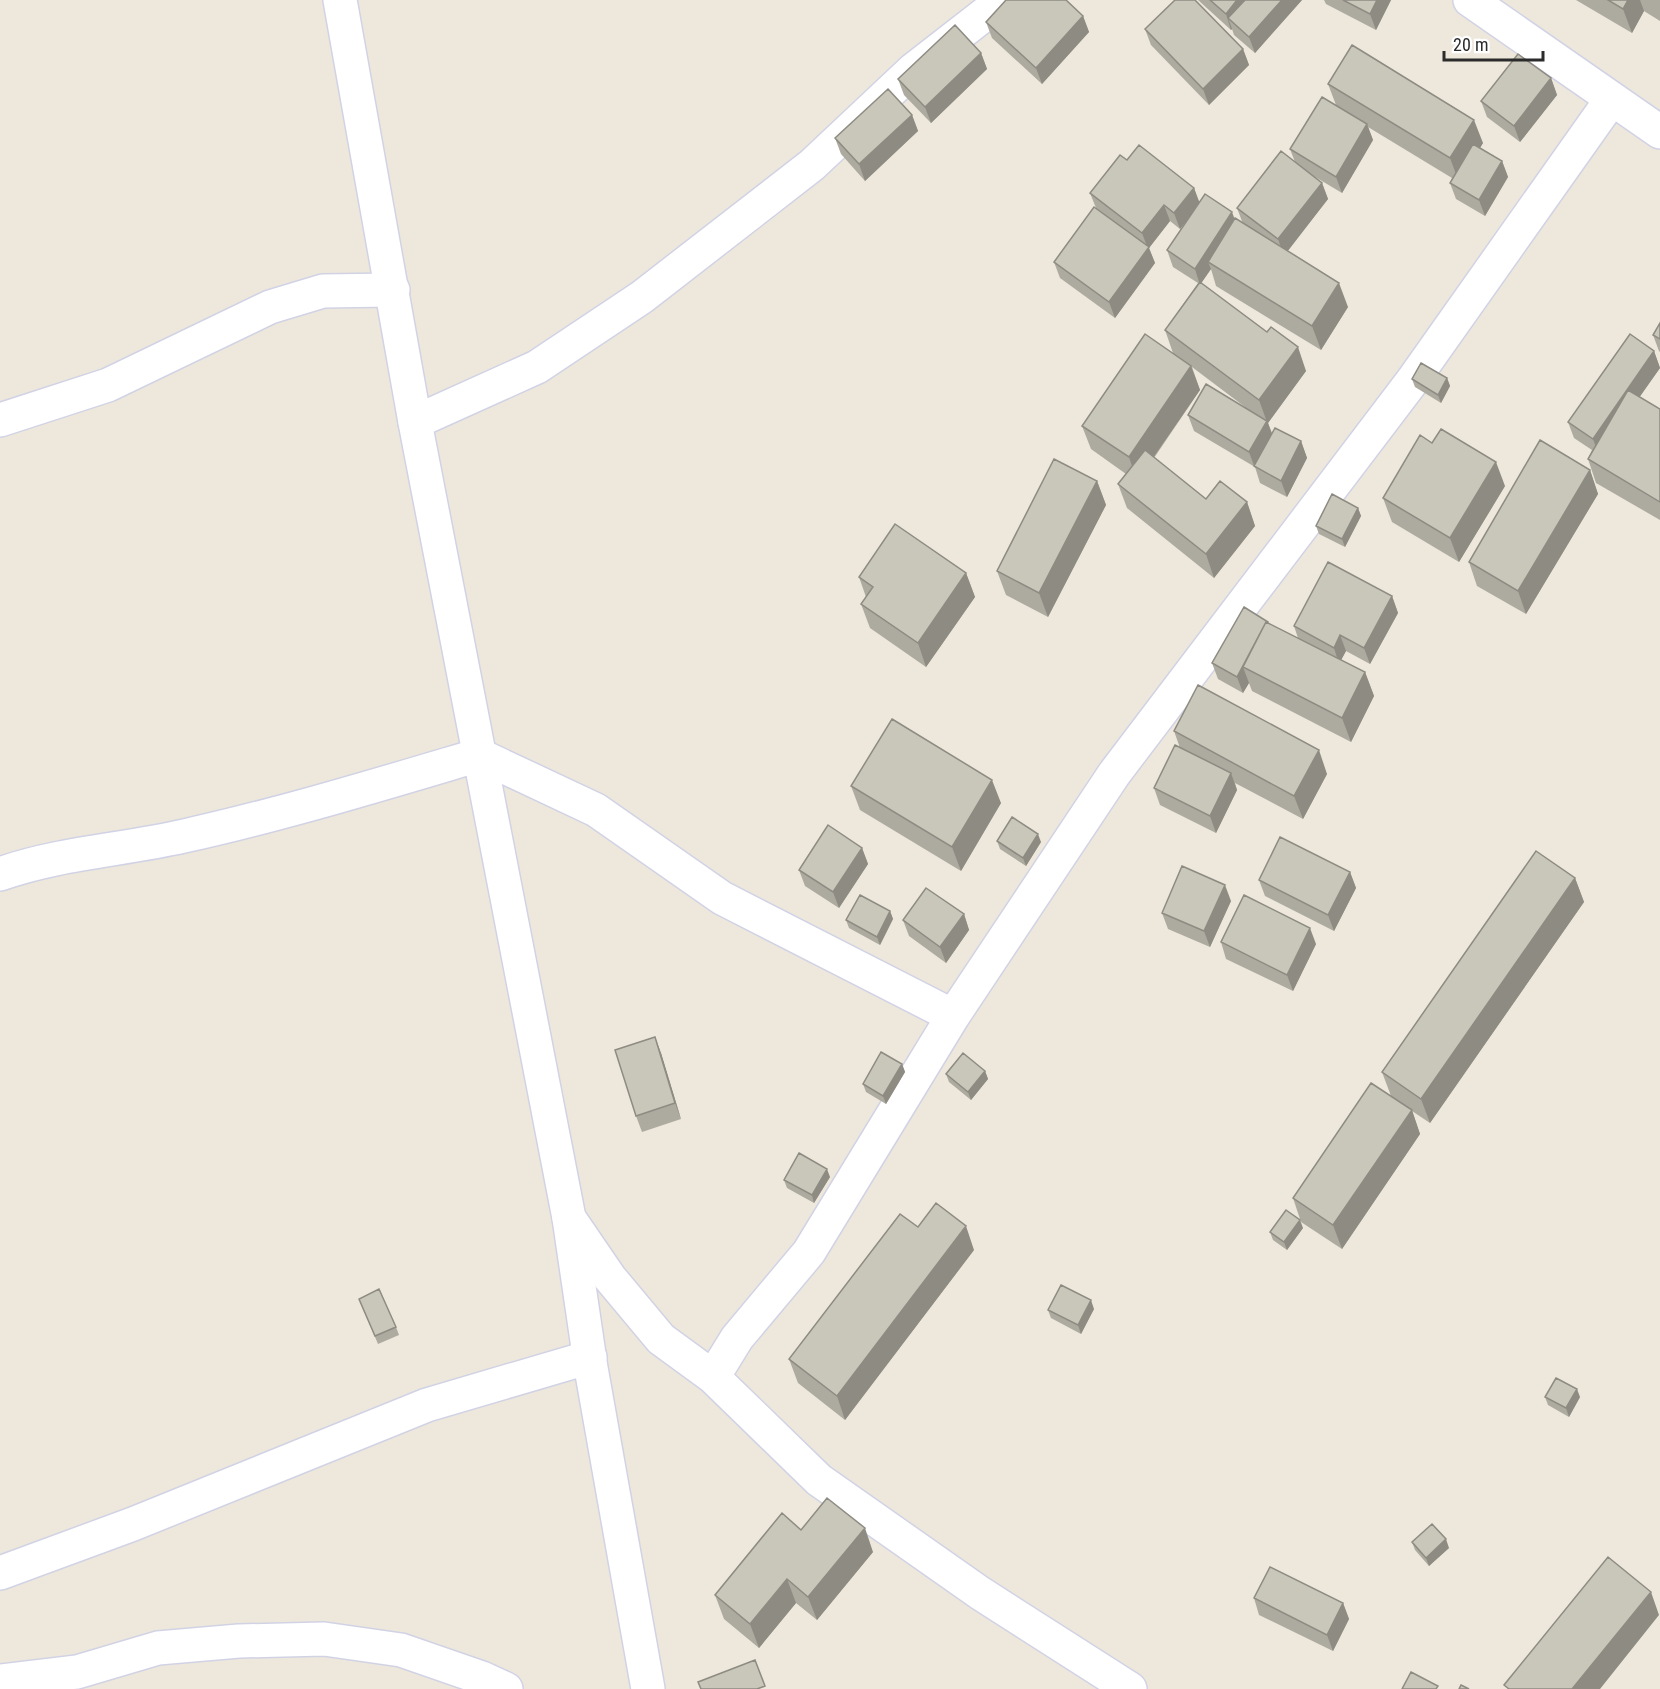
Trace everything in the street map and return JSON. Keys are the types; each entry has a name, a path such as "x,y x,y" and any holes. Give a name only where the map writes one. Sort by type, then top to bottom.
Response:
{"street":[{"path":"340,0 415,422 569,1218 590,1357 648,1689"},
{"path":"415,422 537,367 642,297 812,165 913,70 1003,0"},
{"path":"1470,0 1660,132"},
{"path":"713,1377 737,1338 809,1252 953,1016 1114,774 1413,380 1611,100"},
{"path":"0,420 108,385 270,307 322,291 393,290"},
{"path":"0,874 27,865 182,837 294,809 479,755 596,810 722,898 953,1016"},
{"path":"569,1218 610,1278 661,1339 713,1377 819,1480 980,1593 1130,1689"},
{"path":"0,1573 133,1524 427,1405 590,1357"},
{"path":"0,1681 77,1672 158,1648 239,1641 324,1639 402,1650 506,1689"}],"building":[{"path":"1006,0 1066,0 1083,16 1036,68 986,22"},
{"path":"1175,0 1195,0 1243,49 1203,89 1145,29"},
{"path":"1210,0 1237,0 1226,14"},
{"path":"1245,0 1282,0 1249,37 1228,18"},
{"path":"1343,0 1377,0 1370,14"},
{"path":"1608,0 1628,0 1623,9"},
{"path":"955,25 981,53 925,107 898,79"},
{"path":"1352,45 1474,120 1450,158 1328,84"},
{"path":"1518,54 1551,78 1514,126 1481,101"},
{"path":"888,89 912,115 859,164 835,138"},
{"path":"1322,97 1367,124 1336,177 1290,149"},
{"path":"1473,144 1502,161 1479,200 1450,183"},
{"path":"1139,145 1194,188 1174,213 1164,205 1142,233 1090,193 1120,155 1127,160"},
{"path":"1281,151 1322,183 1278,239 1237,208"},
{"path":"1205,194 1232,212 1195,269 1167,250"},
{"path":"1094,207 1149,247 1109,302 1054,262"},
{"path":"1235,218 1339,283 1312,326 1208,262"},
{"path":"1200,282 1267,332 1271,327 1298,347 1259,400 1165,330"},
{"path":"1660,323 1660,339 1653,335"},
{"path":"1145,334 1191,366 1129,457 1082,426"},
{"path":"1630,334 1654,351 1593,439 1568,422"},
{"path":"1421,363 1447,378 1438,395 1412,379"},
{"path":"1206,384 1267,421 1249,452 1188,415"},
{"path":"1628,390 1660,409 1660,502 1588,459"},
{"path":"1275,428 1301,441 1281,481 1254,466"},
{"path":"1441,429 1496,462 1450,538 1383,498 1420,435 1432,443"},
{"path":"1540,440 1590,470 1518,591 1469,562"},
{"path":"1145,450 1206,499 1220,481 1247,502 1206,554 1118,484"},
{"path":"1054,459 1097,481 1039,593 997,571"},
{"path":"1332,494 1358,508 1342,539 1316,526"},
{"path":"895,524 966,573 918,643 861,604 873,587 859,577"},
{"path":"1328,562 1392,596 1364,648 1340,635 1334,648 1294,626"},
{"path":"1244,607 1268,623 1266,622 1237,677 1212,663"},
{"path":"1266,622 1365,672 1342,718 1243,667"},
{"path":"1198,685 1319,750 1294,796 1174,731"},
{"path":"892,719 992,780 952,847 851,786"},
{"path":"1175,745 1231,773 1210,816 1154,788"},
{"path":"1012,817 1038,834 1023,858 997,841"},
{"path":"828,825 862,848 833,892 799,870"},
{"path":"1280,837 1350,872 1328,915 1259,880"},
{"path":"1536,851 1575,878 1421,1099 1382,1072"},
{"path":"1182,866 1225,885 1204,931 1162,913"},
{"path":"926,888 964,914 940,947 903,920"},
{"path":"860,895 890,911 877,937 846,920"},
{"path":"1244,895 1310,928 1287,975 1221,942"},
{"path":"655,1037 675,1103 636,1116 615,1050"},
{"path":"881,1052 902,1064 883,1096 863,1084"},
{"path":"963,1053 985,1071 968,1092 946,1074"},
{"path":"1371,1083 1412,1110 1333,1225 1293,1198"},
{"path":"799,1153 827,1169 812,1195 784,1180"},
{"path":"936,1203 966,1226 837,1396 789,1359 900,1214 918,1227"},
{"path":"1286,1210 1300,1220 1284,1242 1270,1232"},
{"path":"1061,1285 1091,1300 1078,1325 1048,1310"},
{"path":"379,1289 396,1327 375,1336 359,1299"},
{"path":"1556,1378 1577,1389 1566,1408 1545,1397"},
{"path":"827,1498 865,1528 808,1597 787,1579 750,1624 715,1595 782,1513 801,1530"},
{"path":"1432,1524 1446,1539 1426,1558 1412,1542"},
{"path":"1608,1557 1651,1592 1572,1689 1509,1689 1504,1685"},
{"path":"1270,1567 1343,1603 1327,1635 1254,1598"},
{"path":"755,1660 765,1686 757,1689 701,1689 698,1682"},
{"path":"1411,1672 1438,1686 1436,1689 1402,1689"}]}
